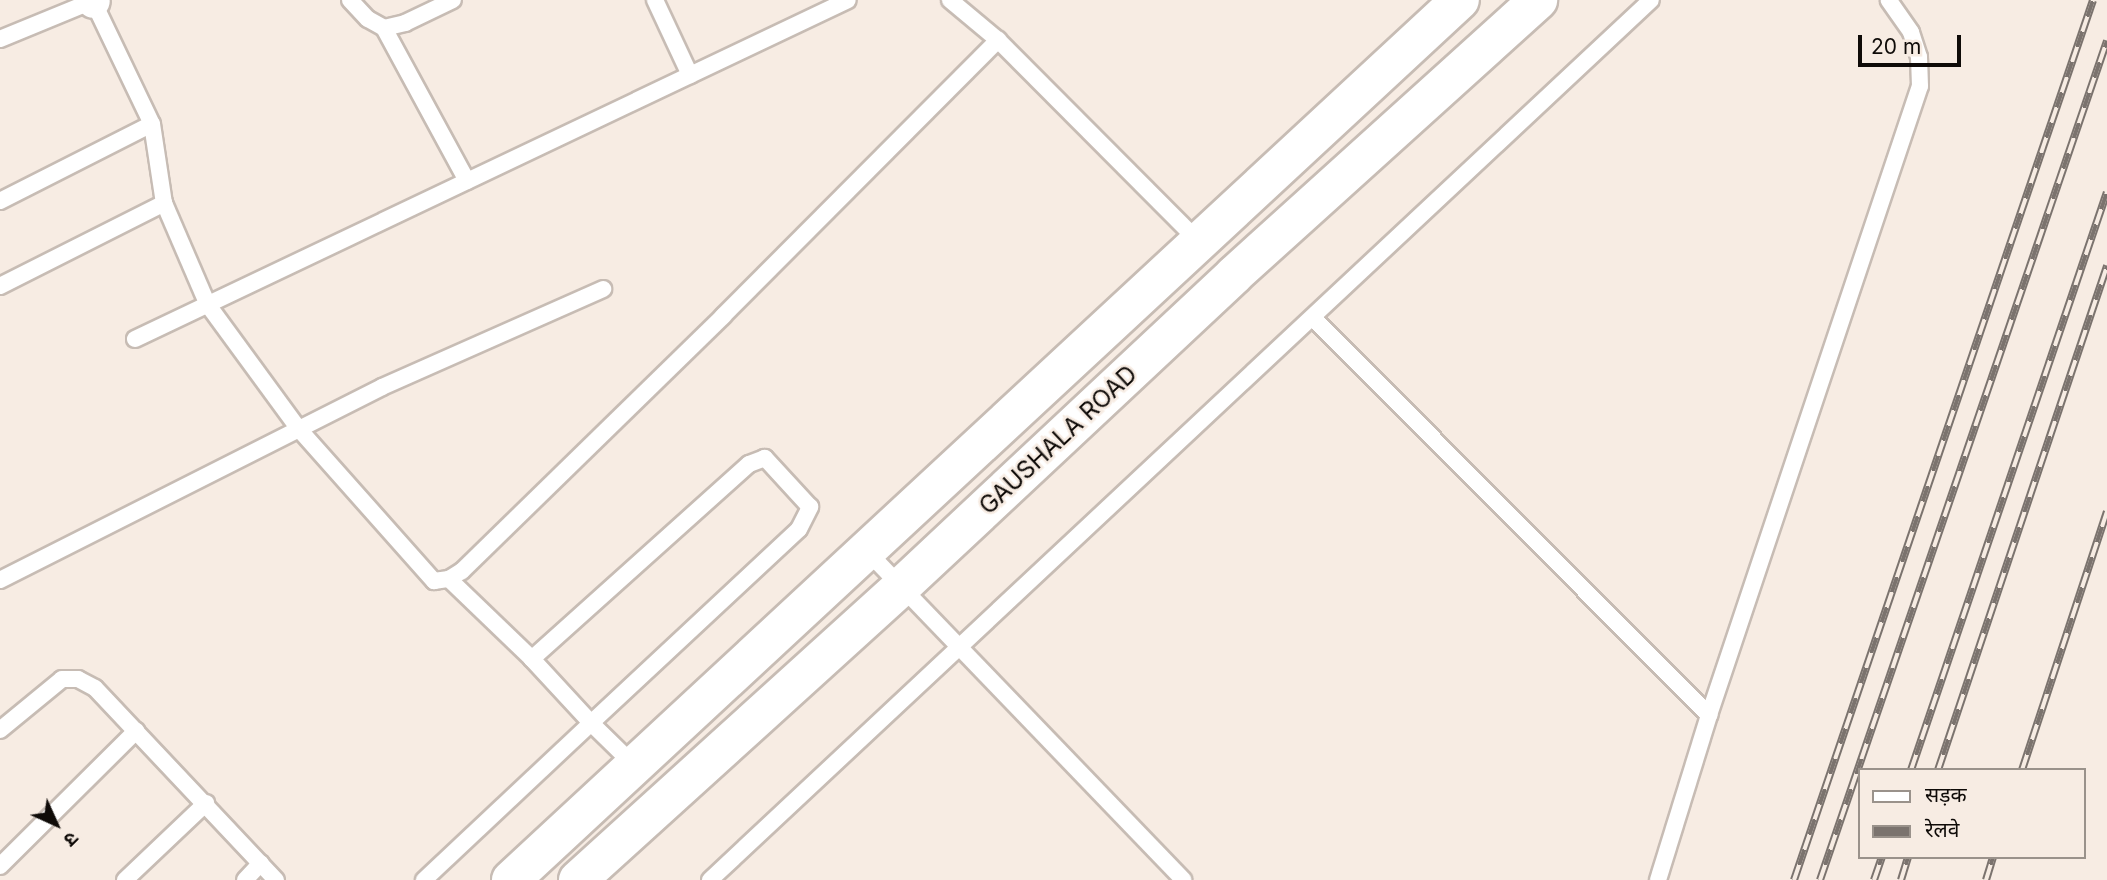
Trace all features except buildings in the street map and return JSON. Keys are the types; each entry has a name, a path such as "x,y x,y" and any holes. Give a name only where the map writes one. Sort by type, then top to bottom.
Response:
{"street":[{"path":"515,879 865,549 1460,0"},
{"name":"GAUSHALA ROAD","path":"578,880 902,586 1234,275 1538,0"}],"lane":[{"path":"0,38 94,0 152,124 164,203 208,305 298,428 434,581 449,579 462,571 686,353 998,40"},
{"path":"350,0 368,19 384,27 467,181"},
{"path":"384,27 405,23 453,0"},
{"path":"654,0 690,75"},
{"path":"135,339 848,0"},
{"path":"950,0 998,40 1198,241"},
{"path":"710,880 1651,0"},
{"path":"1658,880 1709,715 1920,86 1919,58 1911,32 1889,0"},
{"path":"0,201 152,124"},
{"path":"0,286 164,203"},
{"path":"0,580 382,387 603,289"},
{"path":"1312,318 1709,715"},
{"path":"424,880 799,529 810,507 765,458 749,464 531,659"},
{"path":"865,549 1183,880"},
{"path":"449,579 634,765"},
{"path":"0,730 62,679 78,679 95,688 276,880"},
{"path":"0,866 136,731"},
{"path":"125,880 206,803"},
{"path":"244,880 261,863"}],"railway":[{"path":"1794,880 2093,0"},
{"path":"1858,768 2107,41"},
{"path":"1912,768 2107,192"},
{"path":"1939,768 2107,266"},
{"path":"2023,768 2107,512"},
{"path":"1820,880 1858,769"},
{"path":"1874,880 1881,859"},
{"path":"1901,880 1907,859"},
{"path":"1986,880 1992,859"}]}
